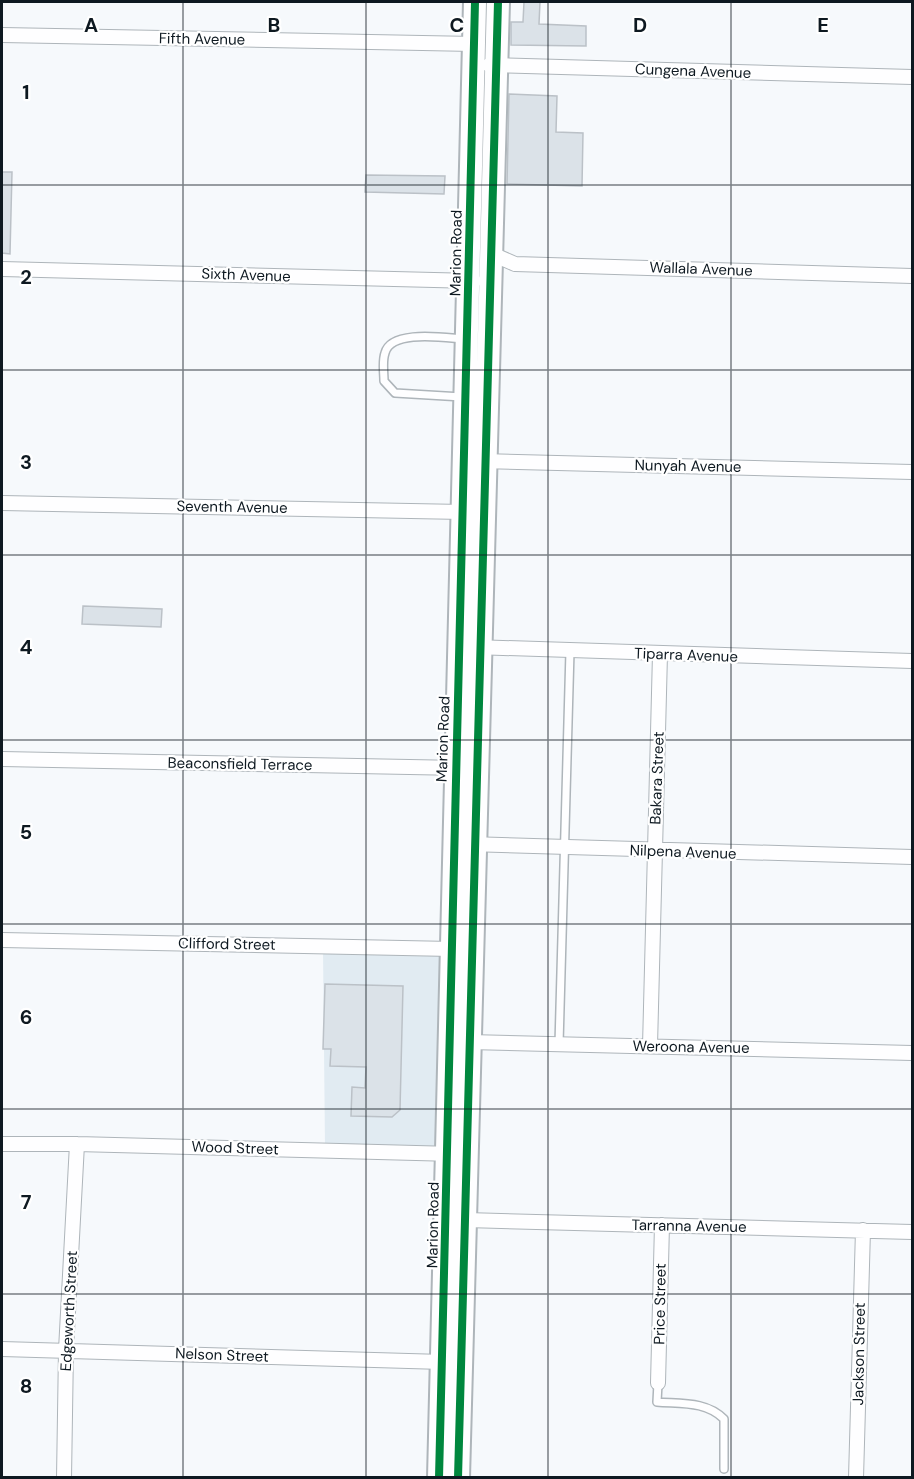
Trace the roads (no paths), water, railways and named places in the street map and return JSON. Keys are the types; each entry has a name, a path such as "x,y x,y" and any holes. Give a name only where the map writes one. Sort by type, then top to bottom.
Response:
{"main road":[{"name":"Marion Road","path":"470,647 463,512 475,460 466,397 475,2"},
{"name":"Marion Road","path":"439,1478 443,1362 458,1155 469,1042 472,970 465,844 475,460 491,282 498,2"},
{"name":"Marion Road","path":"458,1478 466,1220 458,1155 452,949 465,844"},
{"path":"452,949 472,970"}],"street":[{"name":"Fifth Avenue","path":"2,35 450,45 473,54"},
{"name":"Cungena Avenue","path":"473,54 497,66 912,77"},
{"name":"Wallala Avenue","path":"492,254 515,264 912,276"},
{"name":"Sixth Avenue","path":"2,269 491,282"},
{"name":"Nunyah Avenue","path":"475,460 912,472"},
{"name":"Seventh Avenue","path":"2,503 463,512"},
{"name":"Tiparra Avenue","path":"470,647 912,661"},
{"name":"Bakara Street","path":"650,1046 660,654"},
{"name":"Beaconsfield Terrace","path":"2,759 467,768"},
{"name":"Nilpena Avenue","path":"465,844 912,857"},
{"name":"Clifford Street","path":"2,940 452,949"},
{"name":"Weroona Avenue","path":"469,1042 912,1053"},
{"name":"Wood Street","path":"2,1144 77,1144 458,1155"},
{"name":"Edgeworth Street","path":"64,1478 66,1350 77,1144"},
{"name":"Tarranna Avenue","path":"466,1220 912,1232"},
{"name":"Price Street","path":"658,1383 662,1225"},
{"name":"Jackson Street","path":"856,1478 863,1230"},
{"name":"Nelson Street","path":"2,1349 443,1362"}],"lane":[{"path":"466,397 395,393 384,381 385,352 391,344 405,337 467,339"},
{"path":"559,1044 570,651"},
{"path":"658,1383 657,1402 701,1405 717,1412 724,1419 724,1469"}]}
